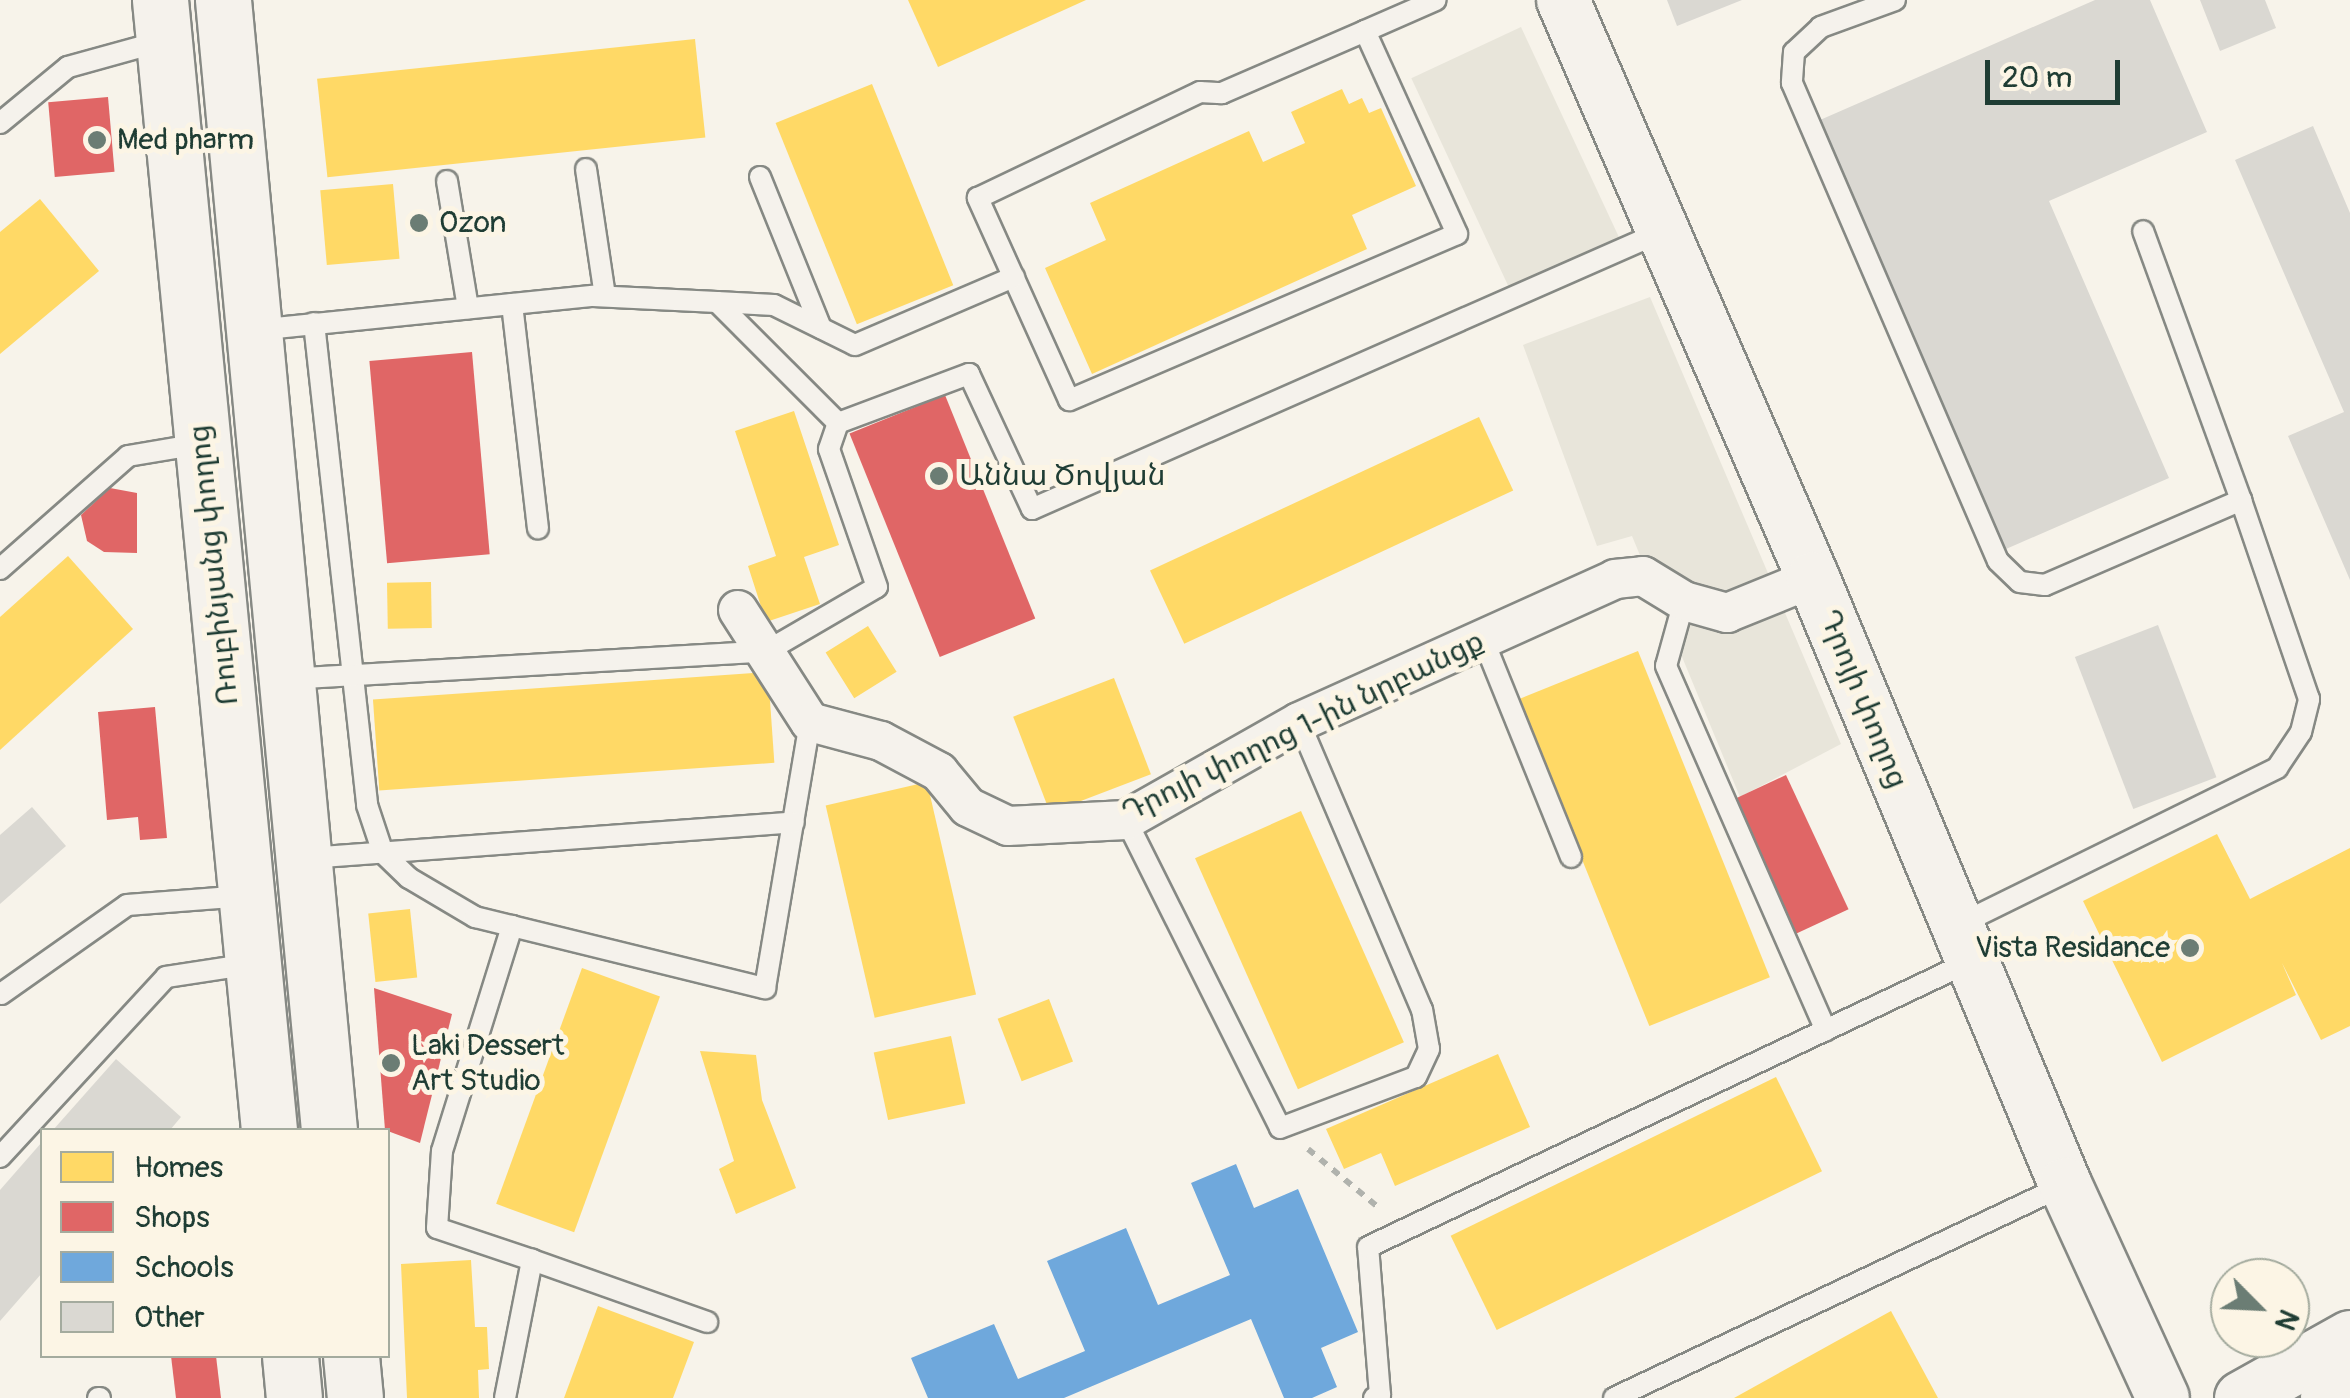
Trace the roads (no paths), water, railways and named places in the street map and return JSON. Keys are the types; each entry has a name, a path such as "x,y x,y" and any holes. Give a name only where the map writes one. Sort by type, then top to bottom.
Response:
{"main road":[{"name":"Ռուբինյանց փողոց","path":"224,0 328,1128"},
{"name":"Ռուբինյանց փողոց","path":"162,20 269,1128"},
{"path":"290,1358 294,1398"},
{"path":"350,1358 355,1398"}],"street":[{"name":"Դրոյի փողոց","path":"1563,0 1814,578 2066,1184 2163,1398"},
{"name":"Դրոյի փողոց 1-ին նրբանցք","path":"810,722 882,741 939,772 968,807 1008,826 1126,820 1300,722 1616,579 1643,576 1684,600 1727,613 1814,578"},
{"path":"738,610 810,722"},
{"path":"2242,1398 2350,1337"},
{"path":"2327,1398 2350,1385"}],"lane":[{"path":"1365,31 1456,234 1069,400 978,198 1200,92 1222,93 1436,0"},
{"path":"1895,0 1820,27 1794,52 1792,83 1998,561 2020,582 2045,585 2241,500"},
{"path":"0,123 68,67 162,20"},
{"path":"586,169 605,296"},
{"path":"760,177 820,328"},
{"path":"447,181 468,308"},
{"path":"1374,1398 1380,1395 1368,1247 1826,1030 1964,943 2276,768 2301,732 2309,699 2143,231"},
{"path":"838,423 969,374 1032,509 1663,232"},
{"path":"254,330 605,296 774,306 855,345 1014,277"},
{"path":"717,302 838,423"},
{"path":"512,304 538,528"},
{"path":"314,323 367,805 383,853 442,902 512,926 765,988 810,722"},
{"path":"286,679 767,651 877,587 829,450 838,423"},
{"path":"0,570 128,456 202,444"},
{"path":"1684,600 1666,666 1826,1030"},
{"path":"1483,640 1570,857"},
{"path":"1126,820 1280,1128 1416,1078 1429,1049 1422,1010 1300,722"},
{"path":"303,858 794,822"},
{"path":"1,994 127,905 247,895"},
{"path":"512,926 442,1151 437,1228 707,1322"},
{"path":"0,1157 166,977 253,964"},
{"path":"1614,1398 2066,1184"},
{"path":"506,1398 532,1260"}],"place":[{"name":"Med pharm","path":"97,140"},
{"name":"Ozon","path":"419,223"},
{"name":"Աննա Ծովյան","path":"939,476"},
{"name":"Vista Residance","path":"2190,948"},
{"name":"Laki Dessert Art Studio","path":"391,1063"}]}
